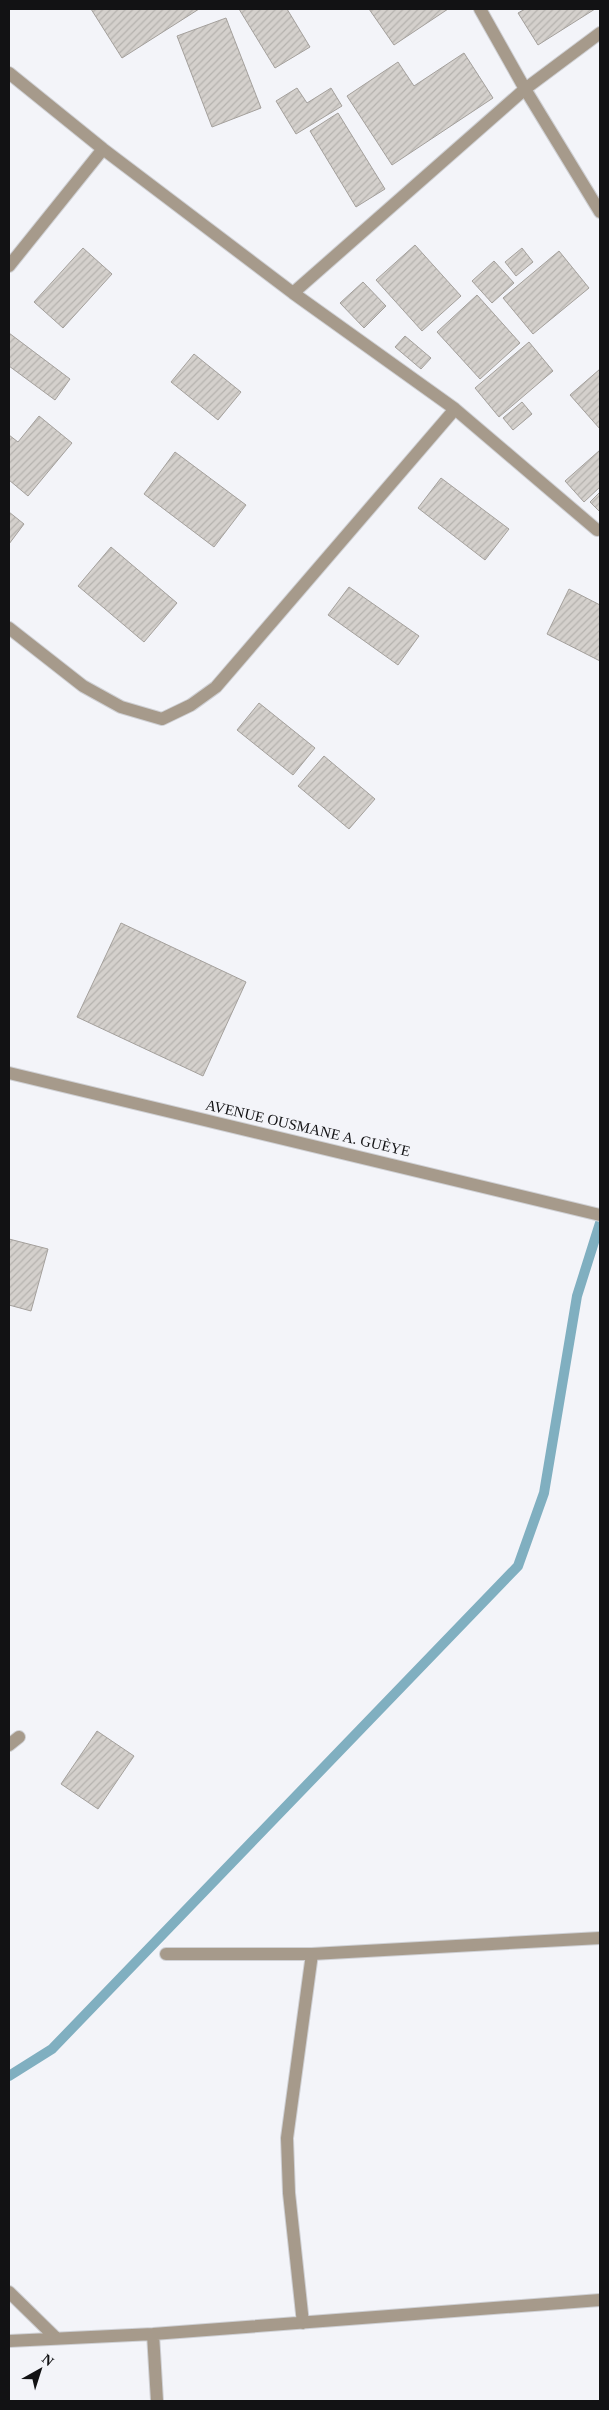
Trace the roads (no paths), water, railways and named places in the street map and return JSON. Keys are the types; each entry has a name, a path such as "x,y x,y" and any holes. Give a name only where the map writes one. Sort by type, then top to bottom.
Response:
{"street":[{"path":"480,9 525,89 600,212"},
{"path":"293,293 525,89 600,33"},
{"path":"9,73 103,149 293,293 455,409 597,530"},
{"path":"9,266 103,149"},
{"path":"9,628 83,686 121,707 162,719 191,705 216,687 455,409"},
{"name":"AVENUE OUSMANE A. GUÈYE","path":"9,1073 600,1215"},
{"path":"166,1954 312,1954 600,1938"},
{"path":"303,2323 289,2193 288,2138 312,1954"},
{"path":"9,2292 55,2337"},
{"path":"9,2341 55,2337 153,2334 600,2300"},
{"path":"153,2334 157,2401"}],"waterway":[{"path":"9,2076 52,2049 518,1566 544,1493 577,1296 600,1223"}]}
